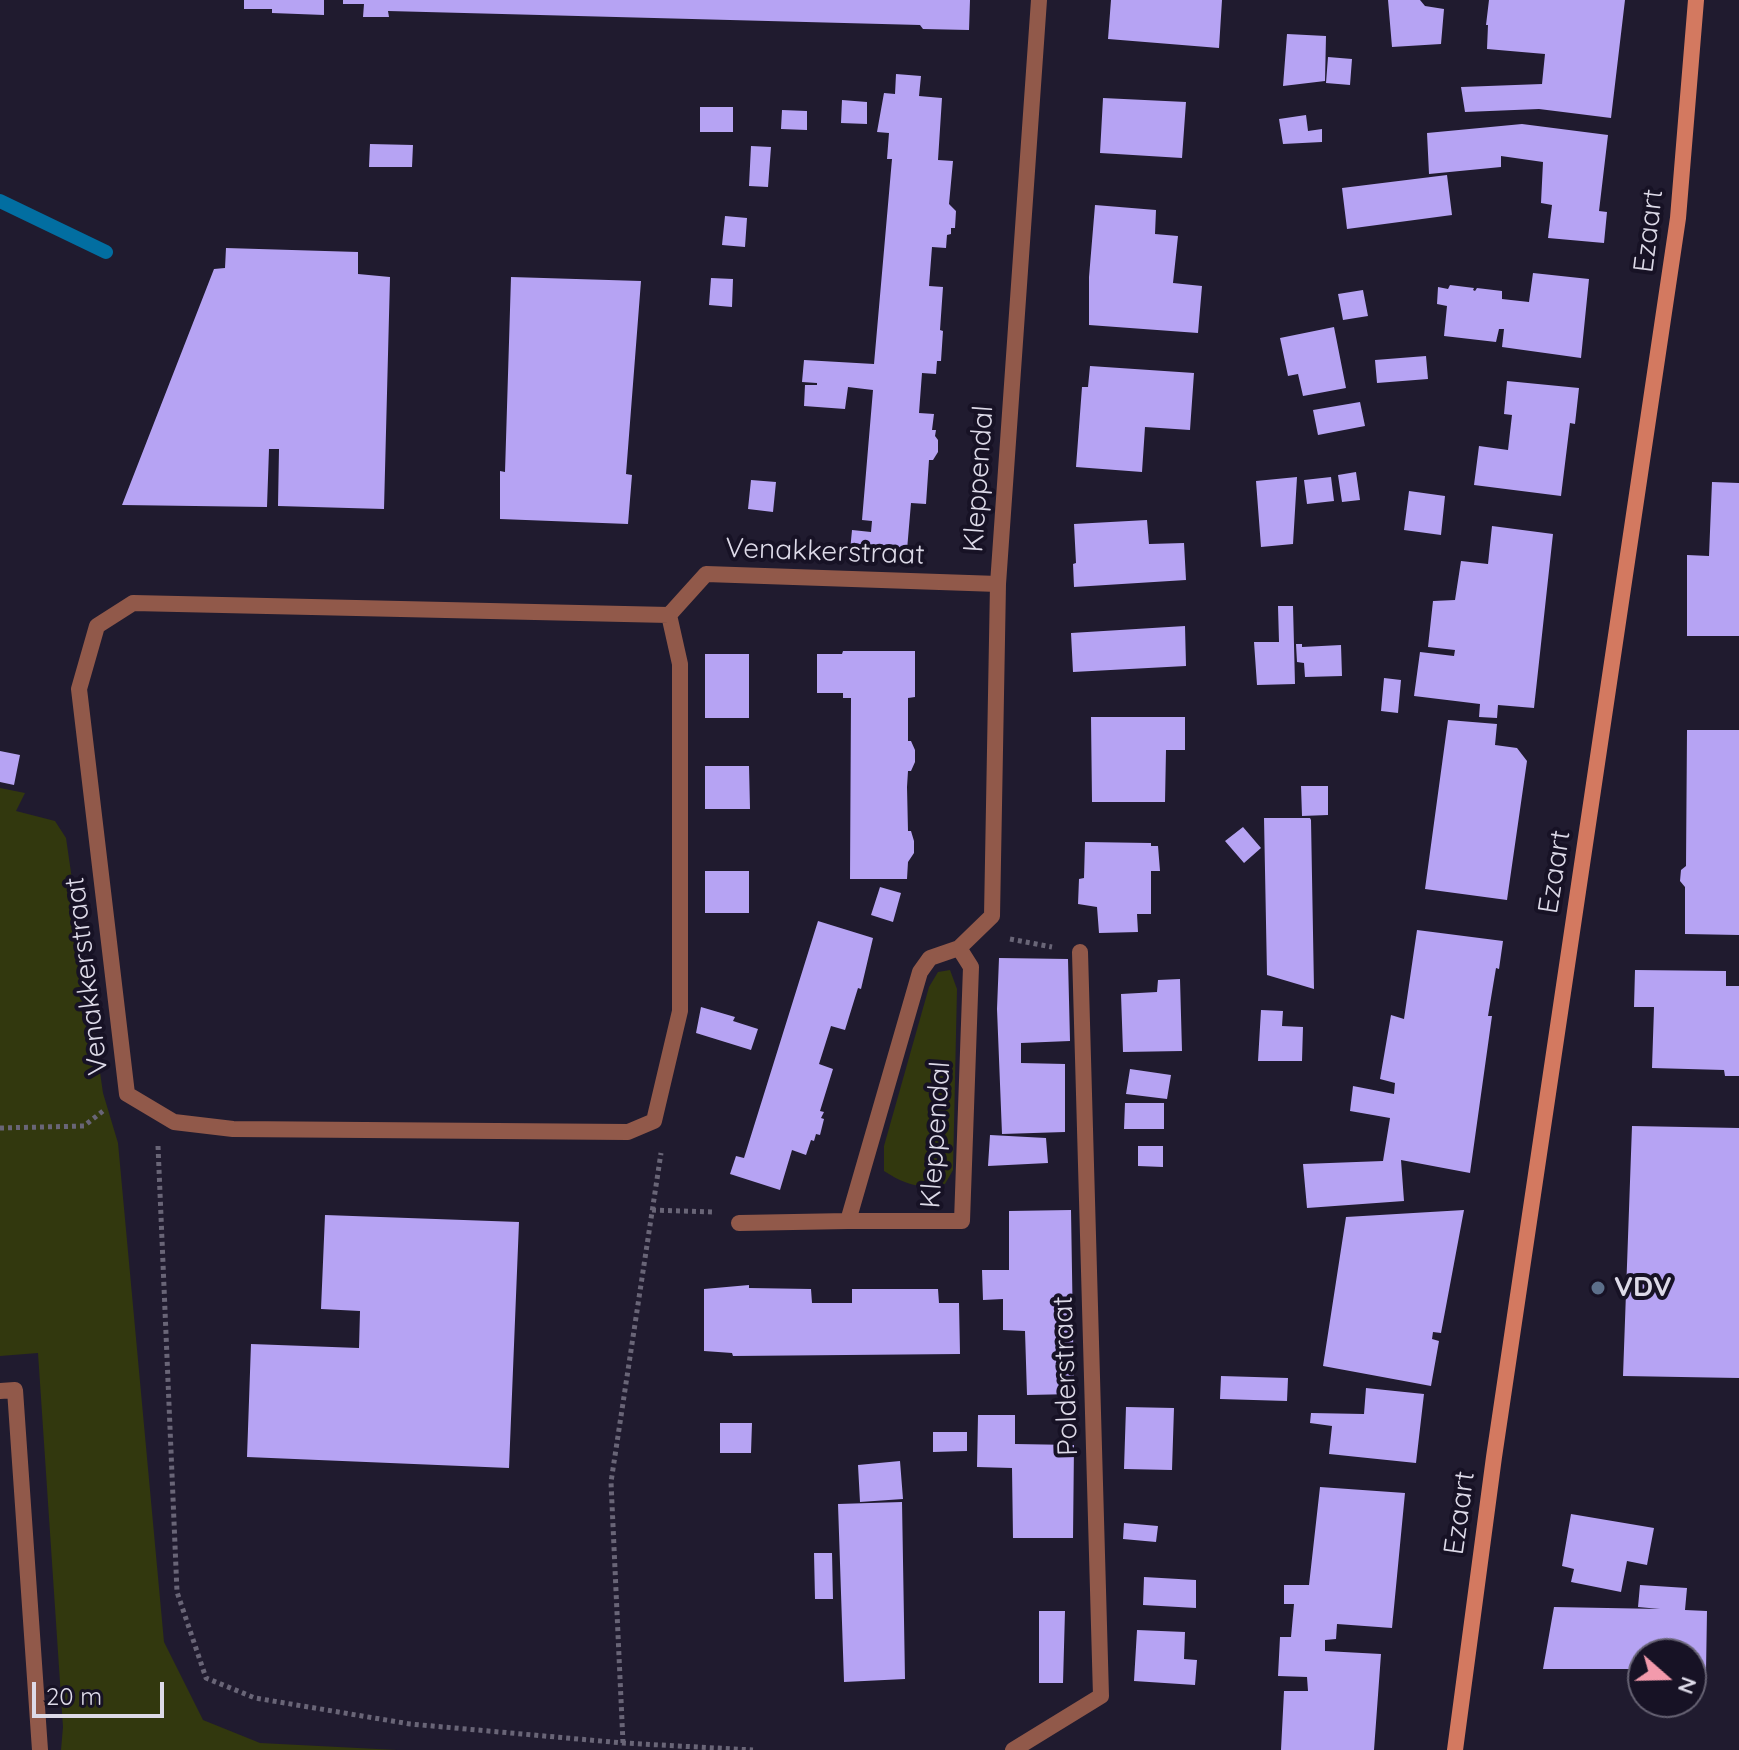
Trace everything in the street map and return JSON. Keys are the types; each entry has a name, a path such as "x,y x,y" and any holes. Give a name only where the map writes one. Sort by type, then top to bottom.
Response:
{"main road":[{"name":"Ezaart","path":"1455,1750 1494,1457 1676,233 1696,0"}],"street":[{"name":"Kleppendal","path":"848,1221 920,972 930,958 959,948 992,916 998,584 1039,0"},
{"name":"Venakkerstraat","path":"654,1121 628,1132 233,1129 174,1122 127,1094 79,689 97,626 133,603 669,615 706,574 998,584"},
{"path":"654,1121 680,1011 680,664 669,615"},
{"name":"Kleppendal","path":"739,1223 962,1221 971,967 959,948"},
{"name":"Polderstraat","path":"1013,1750 1101,1696 1080,952"},
{"path":"0,1391 15,1390 40,1750"}],"path":[{"path":"973,932 1080,952"},
{"path":"0,1128 84,1126 127,1094"},
{"path":"623,1743 611,1482 661,1149 654,1121"},
{"path":"174,1122 157,1147 177,1592 206,1678 255,1698 410,1724 623,1743 753,1750"},
{"path":"652,1210 714,1212 739,1223"}],"green space":[{"path":"0,788 25,793 16,811 55,821 66,838 103,1093 118,1143 164,1642 203,1720 260,1743 397,1750 61,1750 63,1727 38,1353 0,1356"},
{"path":"950,970 957,989 953,1170 945,1184 920,1186 906,1183 884,1171 884,1146 929,987 938,972"}],"building":[{"path":"244,0 324,0 324,15 244,9"},
{"path":"343,0 970,0 969,30 923,29 920,25 388,11 389,17 363,17 364,4 343,4"},
{"path":"1111,0 1222,0 1219,48 1108,39"},
{"path":"1388,0 1420,0 1425,6 1444,9 1441,44 1392,47"},
{"path":"1489,0 1625,0 1611,118 1539,109 1465,112 1461,87 1542,84 1545,54 1487,49"},
{"path":"1287,34 1326,36 1325,81 1283,86"},
{"path":"1328,57 1352,59 1350,85 1326,83"},
{"path":"896,74 921,76 919,96 942,98 938,160 953,161 949,204 956,211 955,228 951,228 951,234 947,235 946,248 932,247 929,286 943,287 940,330 943,331 941,361 937,361 936,374 922,373 919,413 934,414 932,430 936,430 938,440 938,452 933,460 929,460 926,504 911,503 907,550 870,547 870,553 850,551 852,530 871,532 872,521 862,520 873,390 848,387 845,409 804,406 805,385 817,383 802,382 804,360 874,364 892,159 887,159 889,133 877,132 884,93 895,94"},
{"path":"1103,98 1186,102 1182,158 1100,153"},
{"path":"842,100 867,102 867,124 841,123"},
{"path":"700,107 733,107 733,132 700,132"},
{"path":"782,110 807,111 807,130 781,129"},
{"path":"1306,115 1308,131 1322,129 1322,142 1283,144 1279,119"},
{"path":"1522,124 1608,135 1599,211 1607,212 1604,243 1548,238 1552,205 1541,203 1543,162 1501,156 1501,167 1429,174 1427,133"},
{"path":"370,144 413,145 412,167 369,167"},
{"path":"751,146 771,147 768,187 749,186"},
{"path":"1447,175 1452,215 1347,229 1342,188"},
{"path":"1095,205 1156,210 1155,234 1178,236 1173,283 1202,286 1198,333 1089,325"},
{"path":"725,216 747,218 745,247 722,245"},
{"path":"226,248 358,252 358,274 390,277 384,509 278,506 279,449 269,449 267,507 122,505 214,269 225,268"},
{"path":"1533,273 1589,279 1581,358 1502,347 1504,329 1499,329 1496,342 1444,336 1447,306 1437,304 1438,287 1448,289 1450,285 1474,288 1475,291 1477,288 1502,291 1502,299 1529,302"},
{"path":"511,277 641,281 626,474 632,475 628,524 500,519 500,471 505,472"},
{"path":"711,278 733,279 732,307 709,305"},
{"path":"1363,290 1368,316 1343,320 1338,294"},
{"path":"1334,327 1346,388 1303,396 1298,374 1288,376 1280,338"},
{"path":"1426,356 1428,379 1377,383 1375,360"},
{"path":"1090,366 1194,373 1190,430 1145,427 1142,472 1076,467 1082,387 1088,387"},
{"path":"1507,381 1579,388 1575,424 1570,423 1561,496 1474,485 1479,446 1508,450 1512,415 1504,414"},
{"path":"1360,402 1365,426 1318,435 1313,410"},
{"path":"1356,472 1360,500 1342,502 1338,475"},
{"path":"1297,477 1293,544 1261,547 1256,481"},
{"path":"1331,477 1334,501 1307,504 1304,480"},
{"path":"751,480 776,482 773,512 748,509"},
{"path":"1712,482 1739,483 1739,636 1687,636 1687,555 1709,556"},
{"path":"1409,491 1445,496 1441,535 1404,530"},
{"path":"1147,520 1149,544 1184,543 1186,580 1074,587 1074,524"},
{"path":"1492,526 1553,534 1534,708 1498,705 1497,718 1479,717 1480,704 1414,696 1420,652 1454,656 1455,650 1428,647 1433,601 1455,600 1461,561 1488,564"},
{"path":"1278,606 1293,606 1295,684 1257,685 1254,642 1279,642"},
{"path":"1185,626 1186,666 1073,672 1071,633"},
{"path":"1296,644 1302,644 1302,647 1341,645 1342,676 1305,677 1304,663 1297,662"},
{"path":"843,651 915,651 915,697 908,698 908,741 915,750 915,762 908,771 907,787 908,831 911,831 914,841 914,853 908,862 907,879 850,879 851,698 843,698 843,693 817,693 817,654 842,654"},
{"path":"705,654 749,654 749,718 705,718"},
{"path":"1384,678 1401,680 1398,713 1381,711"},
{"path":"1091,717 1185,717 1185,750 1166,750 1165,802 1092,802"},
{"path":"1448,720 1497,724 1495,745 1517,748 1527,761 1507,900 1425,889"},
{"path":"1687,730 1739,730 1739,935 1685,934 1685,887 1680,881 1681,870 1686,866"},
{"path":"0,751 20,755 14,785 0,782"},
{"path":"705,766 749,766 750,809 705,809"},
{"path":"1301,786 1328,786 1328,815 1302,816"},
{"path":"1264,818 1311,820 1314,989 1267,975"},
{"path":"1243,827 1261,848 1244,863 1225,841"},
{"path":"1085,842 1151,843 1151,846 1158,846 1160,871 1151,871 1151,914 1137,914 1138,932 1099,933 1097,907 1078,904 1079,879 1084,878"},
{"path":"705,871 749,871 749,913 705,913"},
{"path":"880,887 901,893 893,922 871,915"},
{"path":"818,921 873,938 861,989 858,988 845,1030 831,1026 819,1064 833,1069 820,1111 824,1112 821,1118 824,1119 820,1135 816,1134 814,1141 811,1140 806,1155 792,1150 780,1190 730,1174 736,1156 744,1158"},
{"path":"1417,930 1503,941 1488,1016 1492,1016 1470,1173 1401,1160 1404,1201 1307,1208 1303,1164 1383,1161 1390,1118 1350,1111 1353,1086 1394,1094 1395,1083 1380,1079 1391,1015 1404,1019"},
{"path":"999,958 1068,959 1070,1041 1021,1043 1021,1063 1065,1064 1065,1132 1002,1134 997,1009"},
{"path":"1635,970 1726,971 1726,986 1739,986 1739,1076 1725,1076 1724,1070 1652,1068 1654,1007 1634,1007"},
{"path":"1180,979 1182,1051 1123,1052 1121,994 1157,992 1158,980"},
{"path":"701,1007 735,1017 733,1021 758,1029 751,1050 696,1033"},
{"path":"1261,1010 1283,1011 1282,1026 1303,1027 1302,1061 1258,1061"},
{"path":"1130,1069 1171,1075 1167,1099 1126,1094"},
{"path":"1125,1103 1164,1103 1164,1129 1124,1129"},
{"path":"1632,1126 1739,1128 1739,1378 1623,1376"},
{"path":"990,1135 1046,1138 1048,1163 988,1166"},
{"path":"1138,1146 1163,1146 1163,1167 1138,1166"},
{"path":"1071,1210 1074,1394 1027,1395 1025,1331 1003,1330 1003,1299 983,1300 982,1270 1009,1270 1009,1211"},
{"path":"1464,1210 1441,1333 1433,1332 1432,1339 1439,1341 1431,1386 1323,1366 1346,1217"},
{"path":"325,1215 519,1222 509,1468 247,1457 251,1344 359,1348 360,1311 321,1309"},
{"path":"749,1285 749,1288 811,1289 812,1303 852,1303 852,1289 938,1289 939,1303 959,1303 960,1354 733,1356 732,1353 704,1351 704,1289"},
{"path":"1221,1376 1288,1378 1287,1401 1220,1399"},
{"path":"1366,1388 1424,1394 1416,1463 1329,1454 1332,1426 1310,1423 1311,1413 1364,1414"},
{"path":"1126,1407 1174,1408 1172,1470 1124,1469"},
{"path":"978,1415 1015,1415 1015,1444 1074,1445 1073,1538 1013,1538 1012,1468 977,1467"},
{"path":"720,1423 752,1423 751,1453 720,1453"},
{"path":"933,1432 967,1432 967,1451 933,1452"},
{"path":"900,1461 903,1499 860,1502 858,1465"},
{"path":"1320,1487 1405,1493 1392,1628 1337,1624 1336,1639 1325,1640 1325,1651 1381,1654 1374,1750 1281,1750 1284,1691 1308,1691 1307,1677 1278,1676 1280,1637 1291,1637 1294,1604 1284,1604 1284,1585 1309,1585"},
{"path":"902,1502 905,1679 844,1682 838,1504"},
{"path":"1571,1514 1654,1528 1647,1565 1627,1561 1621,1592 1571,1582 1574,1569 1562,1566"},
{"path":"1124,1523 1158,1526 1156,1542 1123,1539"},
{"path":"814,1553 832,1553 833,1599 815,1599"},
{"path":"1144,1577 1196,1580 1196,1608 1143,1605"},
{"path":"1640,1585 1687,1588 1685,1610 1707,1611 1707,1638 1627,1638 1627,1669 1543,1669 1554,1607 1660,1609 1638,1607"},
{"path":"1039,1611 1065,1611 1063,1683 1039,1683"},
{"path":"1137,1630 1185,1632 1184,1659 1197,1660 1195,1685 1134,1681"}],"waterway":[{"path":"0,201 106,252"}],"place":[{"name":"VDV","path":"1598,1288"}]}
